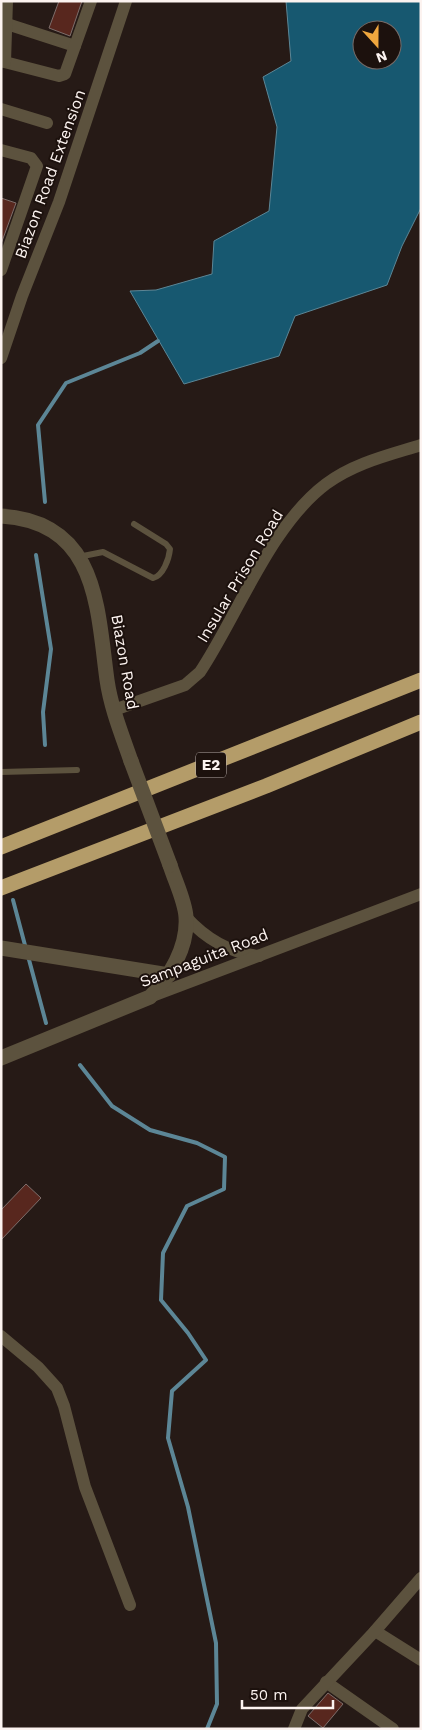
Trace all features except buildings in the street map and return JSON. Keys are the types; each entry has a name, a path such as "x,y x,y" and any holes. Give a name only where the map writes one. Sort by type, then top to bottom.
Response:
{"highway":[{"name":"E2","path":"1,847 421,680"},
{"name":"E2","path":"1,888 266,786 421,722"}],"street":[{"path":"7,1 3,61 59,76 65,74 91,1"},
{"name":"Biazon Road Extension","path":"1,358 22,296 62,193 126,1"},
{"path":"6,24 75,46"},
{"path":"1,109 47,123"},
{"path":"1,150 31,158 37,166 1,270"},
{"name":"Insular Prison Road","path":"114,710 185,685 200,672 284,529 305,502 327,483 351,469 421,444"},
{"name":"Biazon Road","path":"1,516 14,517 35,523 55,533 78,557 91,582 101,625 108,682 114,710 170,865 186,917 198,931 222,946 234,952 260,957"},
{"name":"Sampaguita Road","path":"1,1058 150,997 260,957 421,894"},
{"name":"Biazon Road","path":"150,997 169,975 179,954 186,917"},
{"path":"1,948 169,975"},
{"path":"1,1336 38,1367 56,1388 64,1406 85,1487 130,1605"},
{"path":"294,1729 302,1709 375,1631 421,1578"},
{"path":"375,1631 421,1660"},
{"path":"326,1682 393,1729"}],"lane":[{"path":"78,557 103,552 156,578 160,574 170,549 166,544 134,524"},
{"path":"1,772 77,770"}],"water":[{"path":"286,1 421,1 421,208 402,246 387,285 295,316 279,356 184,384 130,291 156,290 212,274 214,241 269,211 277,127 263,77 291,61"}],"waterway":[{"path":"45,502 38,425 66,383 140,353 158,341"},
{"path":"36,555 51,649 43,712 45,745"},
{"path":"13,900 26,949"},
{"path":"28,956 46,1023"},
{"path":"80,1065 112,1106 150,1130 197,1143 225,1157 224,1189 187,1206 163,1253 161,1300 188,1333 206,1360 172,1391 168,1438 188,1507 216,1643 217,1704 207,1729"}]}
